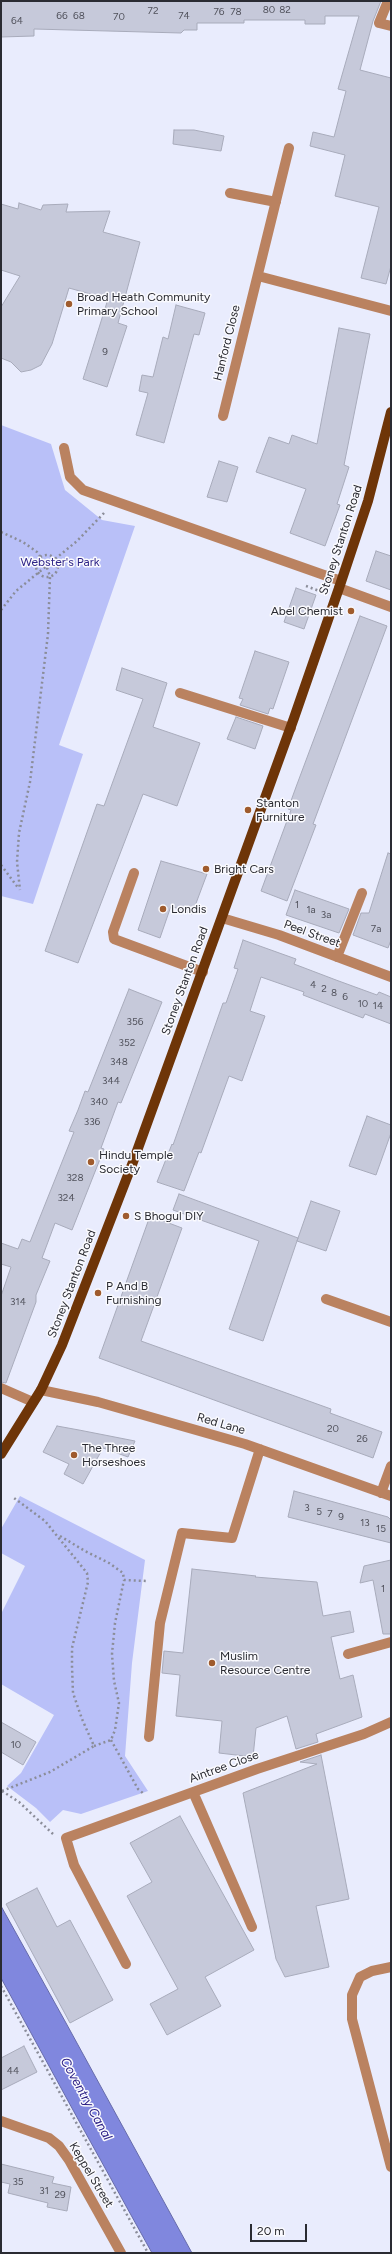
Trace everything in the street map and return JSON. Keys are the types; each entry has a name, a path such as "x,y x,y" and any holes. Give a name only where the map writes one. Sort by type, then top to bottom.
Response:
{"main road":[{"name":"Stoney Stanton Road","path":"1,1454 41,1390 62,1345 133,1162 291,728 339,589 368,501 391,412"}],"street":[{"path":"388,1 379,23 391,26"},
{"name":"Hanford Close","path":"223,416 289,148"},
{"path":"230,193 276,202"},
{"path":"258,276 391,311"},
{"path":"64,448 70,477 83,490 339,589 391,607"},
{"path":"180,693 291,728"},
{"path":"134,873 113,932 114,938 117,941 203,972"},
{"path":"337,957 362,893"},
{"name":"Peel Street","path":"222,918 279,935 391,976"},
{"path":"326,1299 391,1322"},
{"path":"1,1388 33,1402"},
{"name":"Red Lane","path":"41,1390 98,1402 260,1449 386,1494"},
{"path":"150,1737 160,1623 182,1533 232,1538 260,1449"},
{"path":"386,1494 391,1466"},
{"path":"348,1654 391,1642"},
{"name":"Aintree Close","path":"66,1838 257,1769 364,1734 391,1722"},
{"path":"193,1792 252,1927"},
{"path":"66,1838 74,1865 126,1964"},
{"path":"388,1967 360,1977 352,1995 352,2019 391,2167"},
{"name":"Keppel Street","path":"1,2121 49,2138 59,2146 69,2160 121,2253"}],"path":[{"path":"1,610 16,591 77,541 104,512 110,513"},
{"path":"1,532 23,542 41,556 50,576 48,634 30,782 19,833 17,862 20,890 1,865"},
{"path":"48,555 55,558 58,564 57,570 50,576 43,576 38,572 36,564 41,556 48,555"},
{"path":"304,585 339,589"},
{"path":"14,1498 45,1521 87,1573 88,1582 72,1648 73,1693 82,1719 94,1746"},
{"path":"2,1791 50,1772 94,1746 111,1740 115,1730 119,1703 114,1681 112,1654 115,1623 124,1580 123,1573 109,1563 85,1551 57,1534"},
{"path":"124,1580 147,1581"},
{"path":"111,1740 131,1773 138,1789 157,1806"},
{"path":"2,1791 19,1802 59,1841 66,1838"},
{"path":"1,1986 148,2253"}],"green space":[{"name":"Webster's Park","path":"1,425 51,444 65,490 102,520 135,526 59,745 83,754 33,904 1,896"},
{"path":"20,1496 145,1560 132,1663 125,1756 148,1791 81,1814 63,1810 50,1822 36,1808 7,1786 21,1773 54,1715 1,1684 1,1614 25,1566 1,1553 1,1529"}],"water":[{"name":"Coventry Canal","path":"1,1906 192,2253 152,2253 79,2121 1,1978"}],"building":[{"path":"1,1 381,1 373,21 360,70 391,78 391,266 386,284 361,278 379,207 335,196 345,155 310,146 313,132 334,137 346,91 338,89 359,16 325,16 325,24 305,24 305,20 244,20 244,23 197,23 197,30 184,30 181,33 34,29 34,36 1,37"},
{"path":"174,130 194,130 224,136 221,151 173,144"},
{"path":"19,203 41,210 43,205 68,204 66,212 110,211 103,232 140,242 118,323 127,326 107,387 83,379 108,299 69,288 52,344 41,365 31,370 21,372 11,362 1,358 1,307 20,276 1,270 1,204 18,209"},
{"path":"176,305 205,313 199,335 194,334 164,443 136,435 148,393 139,391 142,375 153,377 163,337 168,339"},
{"path":"339,328 370,334 344,465 349,467 337,504 340,505 325,546 290,533 306,489 256,472 269,437 289,444 292,435 317,444"},
{"path":"219,461 238,467 227,502 207,497"},
{"path":"376,551 391,556 391,590 366,581"},
{"path":"296,588 316,595 304,629 284,622"},
{"path":"360,616 387,626 313,824 316,825 287,901 261,891 291,810 288,809"},
{"path":"255,651 289,662 273,709 270,708 268,714 240,705 243,699 239,698"},
{"path":"122,668 167,683 153,727 200,743 177,806 143,794 78,963 45,951 97,804 104,806 143,699 116,690"},
{"path":"236,717 263,726 255,749 227,739"},
{"path":"388,853 391,854 391,940 388,948 353,935 361,913 369,913"},
{"path":"161,861 207,874 192,914 171,906 160,938 138,930"},
{"path":"295,890 349,909 339,933 286,915"},
{"path":"243,940 296,959 294,964 377,995 379,992 391,997 391,1024 365,1014 363,1018 303,995 304,992 261,977 250,1011 265,1016 242,1081 229,1076 201,1153 199,1152 184,1191 157,1182 172,1144 173,1145 223,1003 226,1003 238,969 234,968"},
{"path":"129,989 162,1002 121,1103 118,1102 101,1148 104,1149 72,1230 55,1223 42,1258 50,1261 36,1295 36,1302 6,1383 1,1382 1,1296 11,1267 1,1264 1,1243 18,1249 22,1239 30,1242 74,1132 69,1131 85,1091 88,1092"},
{"path":"367,1116 391,1125 391,1133 376,1175 349,1166"},
{"path":"179,1194 298,1238 263,1341 229,1329 259,1241 173,1210"},
{"path":"311,1201 340,1211 326,1251 297,1241"},
{"path":"150,1216 182,1228 141,1341 331,1409 330,1413 382,1432 373,1458 99,1358"},
{"name":"The Three Horseshoes","path":"57,1426 135,1441 128,1457 103,1448 83,1484 64,1474 69,1464 43,1452"},
{"path":"294,1491 388,1517 391,1520 391,1543 288,1517"},
{"path":"391,1560 391,1634 383,1634 373,1580 360,1583 364,1566"},
{"path":"192,1569 256,1576 255,1577 317,1582 323,1616 350,1611 354,1632 331,1637 340,1679 353,1675 362,1717 316,1734 318,1742 296,1749 287,1716 256,1728 253,1757 219,1753 222,1721 176,1716 180,1675 162,1673 164,1651 183,1653"},
{"path":"1,1722 36,1742 23,1765 1,1752"},
{"path":"321,1755 349,1899 316,1906 329,1967 285,1977 276,1959 243,1793 317,1764 300,1762"},
{"path":"180,1816 254,1950 205,1977 221,2006 167,2035 150,2004 178,1989 127,1896 152,1882 130,1843"},
{"path":"37,1888 57,1927 70,1920 113,2000 70,2023 6,1904"},
{"path":"24,2046 37,2072 1,2090 1,2058"},
{"path":"1,2164 54,2177 52,2183 71,2187 67,2211 47,2207 48,2203 8,2193 10,2184 1,2182"}],"place":[{"name":"Broad Heath Community Primary School","path":"69,304"},
{"name":"Abel Chemist","path":"351,611"},
{"name":"Stanton Furniture","path":"248,810"},
{"name":"Bright Cars","path":"206,869"},
{"name":"Londis","path":"163,909"},
{"name":"Hindu Temple Society","path":"91,1162"},
{"name":"S Bhogul DIY","path":"126,1216"},
{"name":"P And B Furnishing","path":"98,1293"},
{"name":"The Three Horseshoes","path":"74,1455"},
{"name":"Muslim Resource Centre","path":"212,1663"}]}
